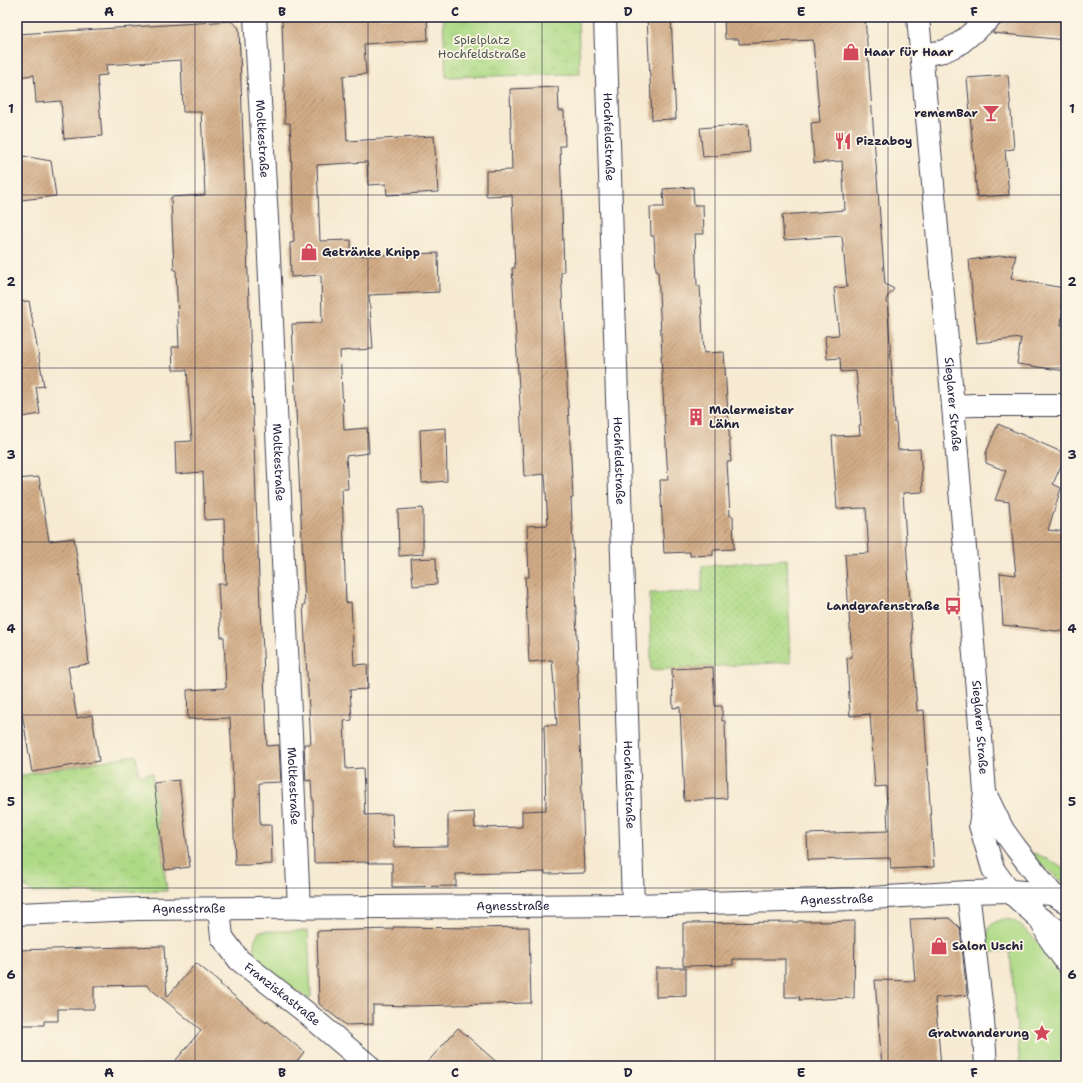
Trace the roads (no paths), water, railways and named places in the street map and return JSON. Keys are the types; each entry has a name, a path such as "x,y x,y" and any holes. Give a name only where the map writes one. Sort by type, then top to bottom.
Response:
{"street":[{"name":"Moltkestraße","path":"255,17 268,244 299,908"},
{"name":"Hochfeldstraße","path":"605,17 633,905"},
{"name":"Sieglarer Straße","path":"918,17 953,406 985,793 980,825 993,869 1009,891 1038,917 1066,936"},
{"path":"922,55 944,51 959,44 991,17"},
{"path":"953,406 1066,405"},
{"name":"Sieglarer Straße","path":"985,793 1003,830 1016,848 1059,898"},
{"name":"Agnesstraße","path":"17,914 138,909 633,905 855,900 968,892 1009,891"},
{"name":"Sieglarer Straße","path":"1009,891 1059,898"},
{"path":"968,892 983,1020 986,1066"},
{"name":"Franziskastraße","path":"218,909 222,937 239,960 303,1010 369,1066"},
{"name":"Sieglarer Straße","path":"1038,917 1066,962"}],"place":[{"name":"Haar für Haar","path":"851,52"},
{"name":"rememBar","path":"991,113"},
{"name":"Pizzaboy","path":"843,141"},
{"name":"Getränke Knipp","path":"309,252"},
{"name":"Malermeister Lähn","path":"696,417"},
{"name":"Landgrafenstraße","path":"953,606"},
{"name":"Salon Uschi","path":"939,946"},
{"name":"Gratwanderung","path":"1042,1033"}],"park label":[{"name":"Spielplatz Hochfeldstraße","path":"482,47"}]}
